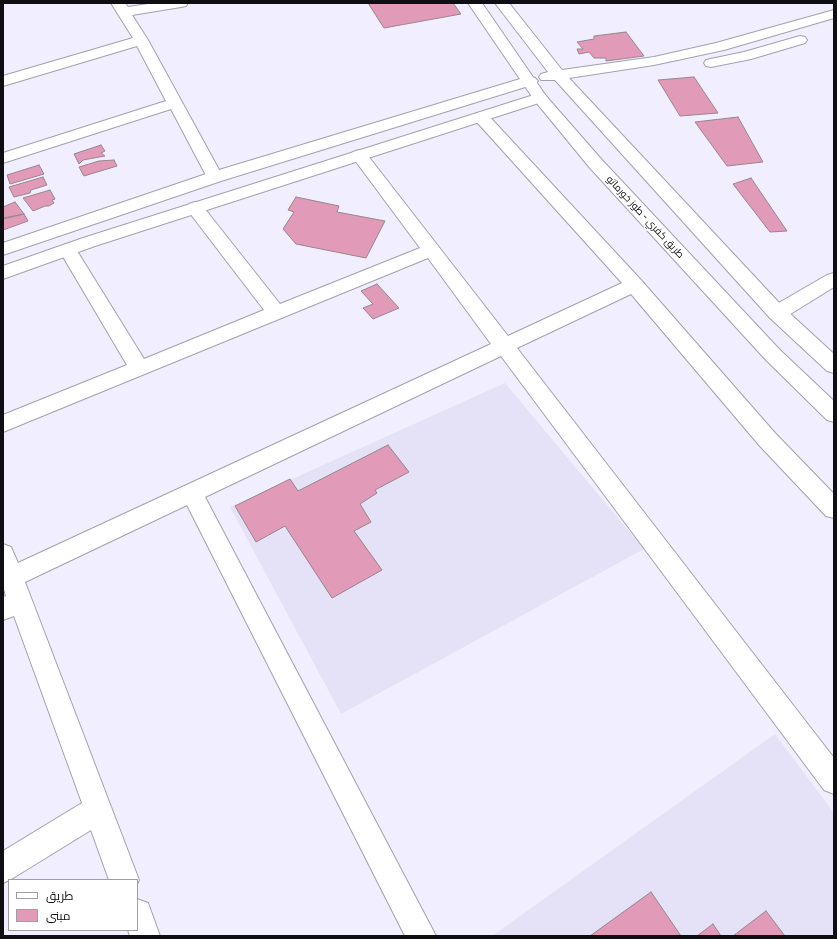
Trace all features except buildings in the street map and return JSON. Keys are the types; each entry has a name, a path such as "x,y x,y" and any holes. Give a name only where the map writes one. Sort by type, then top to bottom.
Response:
{"street":[{"path":"181,3 121,8 141,40 215,177"},
{"name":"طريق كفري - طوز خورماتو","path":"475,3 530,81 540,98 596,164 773,355 834,414"},
{"path":"502,3 561,78 777,313 834,366"},
{"path":"3,273 195,208 540,98 561,78 654,61 718,47 834,14"},
{"path":"3,249 215,177 530,81 732,59 816,35"},
{"path":"3,81 141,40"},
{"path":"718,47 732,59"},
{"path":"3,158 174,103"},
{"path":"481,117 634,285 768,439 834,508"},
{"path":"359,155 834,780"},
{"path":"195,208 276,313"},
{"path":"68,250 139,368"},
{"path":"3,424 431,250"},
{"path":"777,313 834,279"},
{"path":"124,879 97,810 12,605 7,566 192,493 634,285"},
{"path":"192,493 421,936"},
{"path":"3,868 97,810"},
{"path":"138,917 145,936"}],"shaded area":[{"path":"505,383 644,549 341,714 230,507"},
{"path":"775,734 834,813 834,936 492,936"}]}
